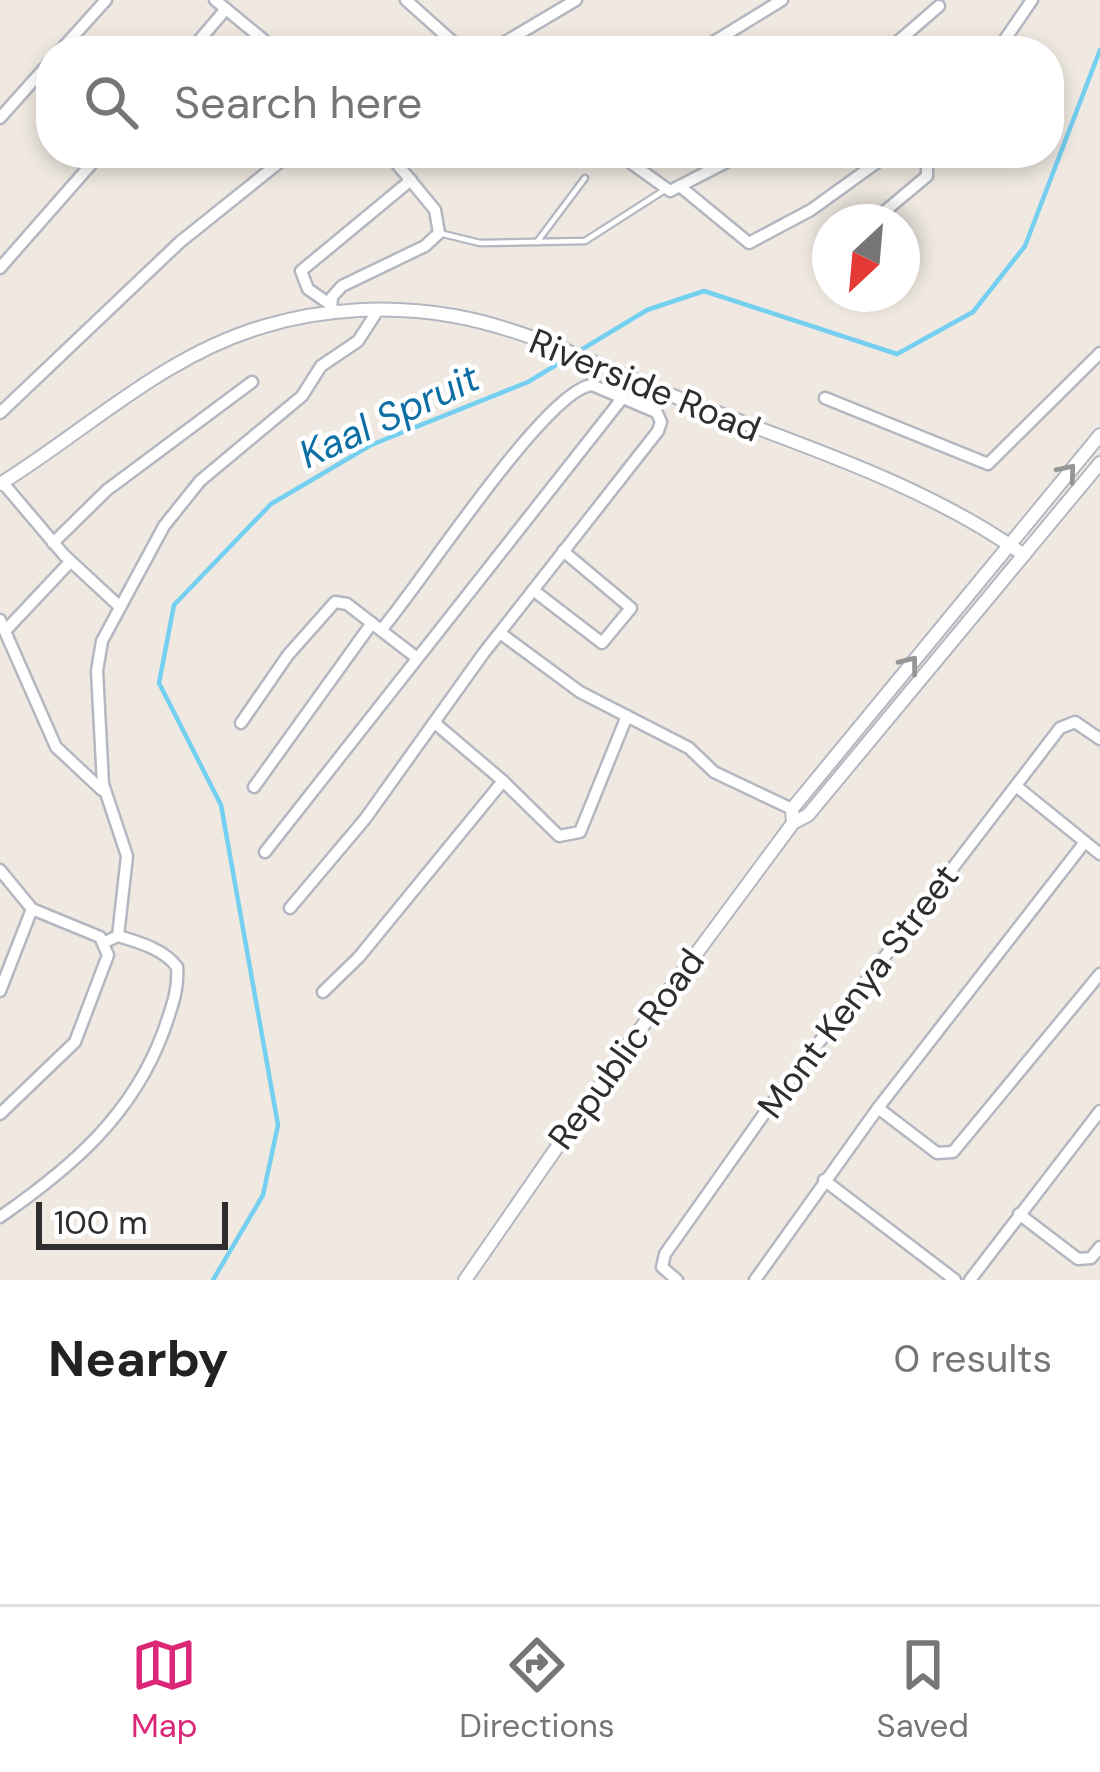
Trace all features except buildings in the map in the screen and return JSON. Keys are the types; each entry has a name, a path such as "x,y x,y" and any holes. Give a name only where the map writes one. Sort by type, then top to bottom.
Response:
{"street":[{"path":"74,36 106,0"},
{"path":"214,0 259,36"},
{"path":"406,0 446,36"},
{"path":"515,36 576,0"},
{"path":"723,36 782,0"},
{"path":"1007,36 1032,0"},
{"path":"904,36 939,6"},
{"path":"203,36 226,9"},
{"path":"0,118 36,78"},
{"path":"0,268 87,168"},
{"path":"0,415 180,242 272,168"},
{"path":"401,168 411,180 435,210 439,233 425,246 342,286 331,309 308,289 301,271 411,180"},
{"path":"636,168 665,190 682,188 717,168"},
{"path":"682,188 749,243 812,210 869,168"},
{"path":"894,204 927,176 927,168"},
{"name":"Riverside Road","path":"1,483 193,354 266,325 331,309 378,310 455,316 563,351 944,507 1024,555"},
{"path":"118,936 127,856 105,793 97,671 102,641 164,526 200,481 302,396 321,366 358,341 378,310"},
{"path":"825,398 988,464 1100,353"},
{"path":"52,544 124,477 251,382"},
{"path":"290,908 658,431 644,384"},
{"path":"254,787 561,402 581,386 624,396 656,412"},
{"path":"265,852 624,396"},
{"name":"Republic Road","path":"465,1280 793,816 1007,544 1100,435"},
{"name":"Republic Road","path":"793,816 808,815 1100,463"},
{"path":"1,483 52,544 118,606"},
{"path":"533,590 602,643 631,608 563,551"},
{"path":"70,562 3,625 56,747 105,793"},
{"path":"241,723 329,606 341,601 417,658"},
{"path":"500,633 564,682 689,748 714,772 793,816"},
{"path":"436,724 559,836 569,838 580,832 627,716"},
{"name":"Mont Kenya Street","path":"676,1280 662,1267 664,1254 764,1114 1016,786 1065,724 1085,727 1100,739"},
{"path":"323,992 358,957 503,781"},
{"path":"1016,786 1100,854"},
{"path":"755,1280 878,1108 1085,842"},
{"path":"0,870 32,909 105,942 118,936 163,953 177,967 178,986 138,1088 90,1147 0,1217"},
{"path":"0,992 32,909"},
{"path":"0,1114 55,1064 82,1031 106,965 105,942"},
{"path":"878,1108 937,1153 953,1152 1100,974"},
{"path":"970,1280 1100,1111"},
{"path":"824,1180 955,1280"},
{"path":"1019,1214 1078,1259 1089,1259 1100,1247"}],"lane":[{"path":"537,242 585,178"},
{"path":"439,233 480,243 585,241 665,190"}],"waterway":[{"name":"Kaal Spruit","path":"1064,144 1100,50"},
{"name":"Kaal Spruit","path":"213,1280 263,1195 278,1125 221,805 159,683 174,605 271,504 371,445 528,382 647,310 704,291 897,354 973,312 1025,246 1055,168"}]}
